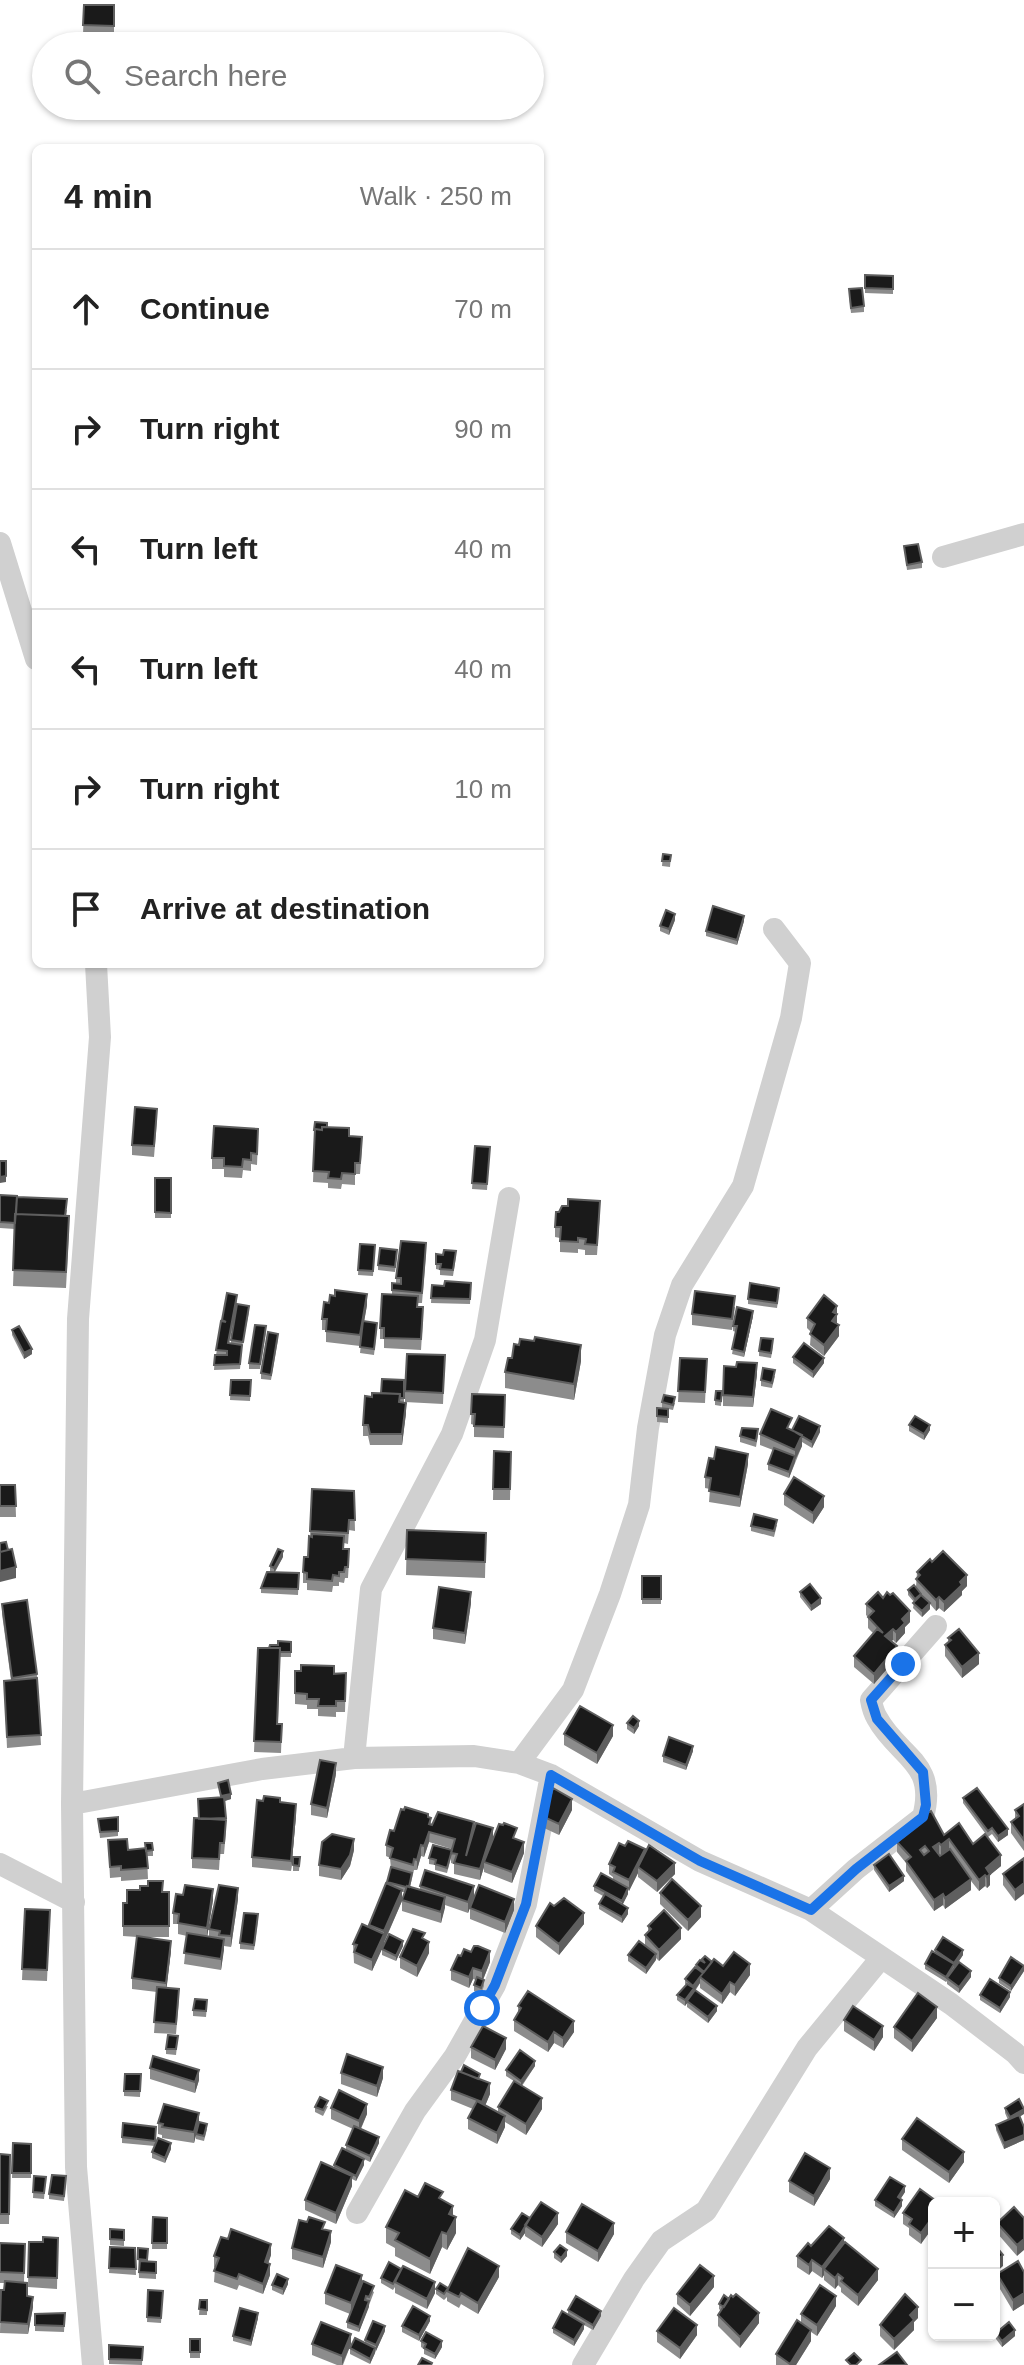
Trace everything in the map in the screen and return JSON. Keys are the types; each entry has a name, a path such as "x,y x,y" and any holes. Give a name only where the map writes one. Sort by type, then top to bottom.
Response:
{"street":[{"path":"943,557 1024,534"},
{"path":"0,543 32,646"},
{"path":"519,1763 573,1690 584,1663 639,1505 648,1428 665,1335 682,1285 743,1186 791,1018 800,963 774,929"},
{"path":"93,2365 76,2167 72,1804 78,1319 100,1037 96,968"},
{"path":"354,1758 371,1589 457,1421 485,1340 509,1198"},
{"path":"811,1910 856,1869 923,1817 926,1805 923,1772 877,1719 871,1700 936,1626"},
{"path":"72,1804 262,1769 354,1758 474,1756 519,1763 551,1775 700,1861 811,1910 951,2004 1024,2063"},
{"path":"357,2213 415,2111 455,2056 495,1985 526,1904 551,1775"},
{"path":"0,1864 74,1902"},
{"path":"583,2365 634,2279 661,2241 706,2211 807,2048 881,1958"}],"building":[{"path":"84,5 114,5 114,26 83,25"},
{"path":"865,275 893,276 893,289 865,288"},
{"path":"862,288 864,306 851,308 849,289"},
{"path":"918,544 922,562 907,565 904,546"},
{"path":"663,854 671,855 670,861 662,861"},
{"path":"713,906 744,916 737,940 706,931"},
{"path":"666,910 675,914 669,929 660,926"},
{"path":"135,1107 157,1109 154,1146 132,1145"},
{"path":"315,1122 327,1123 327,1127 314,1130"},
{"path":"214,1126 258,1129 257,1154 251,1153 251,1160 243,1159 242,1167 224,1166 224,1158 212,1158"},
{"path":"322,1127 349,1128 349,1136 362,1137 360,1163 355,1163 355,1174 342,1173 341,1179 328,1178 329,1172 313,1171 315,1129 322,1130"},
{"path":"475,1146 490,1147 487,1184 472,1183"},
{"path":"0,1161 6,1161 6,1176 0,1177"},
{"path":"155,1178 171,1178 171,1213 155,1212"},
{"path":"0,1195 17,1196 15,1223 0,1222"},
{"path":"17,1197 67,1199 65,1216 16,1214"},
{"path":"568,1199 600,1201 597,1245 585,1244 586,1239 578,1238 578,1242 560,1241 561,1227 555,1227 556,1212 562,1206 568,1206"},
{"path":"15,1214 69,1216 66,1272 13,1270"},
{"path":"401,1241 426,1243 422,1293 392,1290 392,1283 401,1284 401,1278 396,1278"},
{"path":"360,1244 375,1245 373,1271 358,1270"},
{"path":"380,1248 397,1250 395,1267 378,1265"},
{"path":"444,1250 456,1251 453,1270 440,1269 441,1264 436,1264 436,1254 443,1255"},
{"path":"445,1281 471,1283 470,1299 431,1298 432,1285 444,1286"},
{"path":"750,1283 779,1288 777,1303 748,1299"},
{"path":"335,1290 367,1294 360,1335 326,1331 327,1319 322,1319 324,1302 329,1303 330,1295 335,1296"},
{"path":"695,1291 735,1296 732,1319 692,1314"},
{"path":"227,1293 237,1295 228,1343 242,1345 240,1364 214,1365 215,1355 227,1355 227,1351 216,1350 221,1321 226,1322 222,1320"},
{"path":"382,1294 418,1296 417,1307 423,1307 421,1339 384,1338 384,1328 380,1328"},
{"path":"824,1295 837,1306 833,1312 837,1314 832,1321 839,1325 824,1345 810,1334 815,1324 807,1318"},
{"path":"237,1304 249,1306 243,1342 231,1340"},
{"path":"737,1307 753,1311 744,1352 732,1349"},
{"path":"363,1321 377,1323 374,1349 360,1347"},
{"path":"255,1325 266,1326 260,1364 249,1363"},
{"path":"19,1326 32,1349 24,1353 12,1330"},
{"path":"268,1332 278,1334 271,1375 261,1373"},
{"path":"535,1337 581,1345 574,1384 505,1372 514,1344 519,1345 520,1339 534,1341"},
{"path":"761,1338 773,1339 771,1353 759,1351"},
{"path":"804,1343 824,1358 813,1372 793,1357"},
{"path":"407,1354 445,1355 443,1393 405,1391"},
{"path":"680,1358 707,1359 705,1392 678,1391"},
{"path":"737,1362 757,1363 753,1397 723,1395 724,1366 736,1367"},
{"path":"763,1368 775,1370 772,1383 761,1380"},
{"path":"382,1379 404,1380 404,1398 400,1398 400,1394 381,1393"},
{"path":"231,1380 251,1380 250,1396 230,1395"},
{"path":"716,1391 722,1391 721,1401 715,1400"},
{"path":"372,1393 400,1394 399,1402 406,1403 402,1434 370,1434 368,1425 363,1425 365,1396 372,1397"},
{"path":"472,1394 505,1395 504,1427 474,1426"},
{"path":"664,1395 675,1397 673,1405 662,1402"},
{"path":"657,1408 668,1409 668,1417 657,1416"},
{"path":"771,1409 792,1418 787,1428 802,1435 795,1450 760,1434"},
{"path":"799,1416 820,1426 812,1442 792,1430"},
{"path":"915,1416 930,1425 924,1434 909,1425"},
{"path":"742,1428 758,1429 756,1441 740,1436"},
{"path":"716,1447 748,1454 740,1497 709,1491 711,1478 705,1477 709,1458 714,1459"},
{"path":"774,1448 795,1456 789,1472 768,1464"},
{"path":"494,1451 511,1452 510,1489 493,1489"},
{"path":"794,1477 824,1496 813,1513 784,1494"},
{"path":"0,1485 15,1485 16,1506 0,1506"},
{"path":"312,1489 354,1491 355,1520 349,1520 348,1533 310,1531"},
{"path":"754,1514 777,1520 774,1531 751,1526"},
{"path":"407,1530 486,1533 485,1562 406,1559"},
{"path":"312,1534 344,1536 343,1549 349,1549 348,1567 344,1572 339,1572 339,1576 333,1575 332,1581 307,1579 307,1573 303,1572 304,1557 308,1557 309,1536 312,1537"},
{"path":"6,1542 8,1550 0,1552 0,1543"},
{"path":"12,1549 16,1567 0,1571 0,1552"},
{"path":"278,1549 283,1551 274,1568 270,1566"},
{"path":"943,1551 967,1575 960,1582 962,1585 944,1602 939,1597 936,1600 916,1579 920,1575 917,1572"},
{"path":"267,1572 299,1573 298,1589 261,1588"},
{"path":"642,1576 661,1576 661,1599 642,1599"},
{"path":"810,1584 821,1598 811,1606 800,1592"},
{"path":"914,1585 921,1594 915,1599 908,1590"},
{"path":"439,1587 471,1592 465,1633 433,1628"},
{"path":"878,1592 883,1598 887,1592 890,1595 893,1593 910,1611 902,1619 905,1623 896,1632 893,1629 885,1636 897,1646 874,1674 854,1656 877,1629 883,1633 868,1617 874,1611 866,1604"},
{"path":"921,1595 930,1603 922,1611 913,1603"},
{"path":"27,1600 37,1674 12,1678 2,1604"},
{"path":"959,1629 979,1653 962,1667 945,1645"},
{"path":"278,1641 291,1642 291,1652 269,1648 270,1645 278,1645"},
{"path":"258,1648 280,1648 277,1724 282,1724 281,1742 254,1741"},
{"path":"301,1665 334,1666 334,1674 346,1673 345,1701 336,1701 336,1706 318,1706 319,1699 307,1699 307,1694 295,1693 295,1671 301,1671"},
{"path":"37,1678 41,1735 7,1737 4,1681"},
{"path":"580,1706 613,1725 597,1753 564,1734"},
{"path":"633,1716 639,1721 634,1728 627,1723"},
{"path":"669,1737 693,1746 686,1765 663,1756"},
{"path":"320,1760 336,1763 327,1808 311,1804"},
{"path":"228,1780 231,1794 221,1796 218,1783"},
{"path":"553,1788 572,1799 559,1824 544,1817"},
{"path":"977,1788 1008,1829 998,1836 992,1828 988,1831 963,1798"},
{"path":"264,1796 296,1804 291,1861 252,1857 257,1800 263,1801"},
{"path":"224,1797 226,1818 199,1819 198,1799"},
{"path":"1024,1804 1024,1840 1011,1822 1019,1816 1015,1810"},
{"path":"405,1807 428,1814 431,1818 429,1824 432,1825 438,1812 474,1822 466,1856 476,1823 493,1828 480,1869 454,1863 457,1854 451,1853 455,1839 429,1832 413,1865 390,1858 393,1848 386,1845 390,1830 394,1831 401,1809"},
{"path":"931,1811 944,1835 959,1823 973,1844 985,1834 1001,1855 986,1868 990,1874 979,1880 949,1839 941,1845 939,1843 933,1847 940,1856 950,1849 971,1879 945,1898 943,1894 934,1900 906,1861 911,1857 897,1842 912,1830 909,1826 926,1818 923,1815","holes":["925,1846 929,1851 924,1855 920,1850"]},
{"path":"118,1817 118,1831 100,1832 98,1819"},
{"path":"194,1818 226,1820 219,1859 192,1858"},
{"path":"499,1824 517,1828 513,1838 524,1842 512,1872 484,1862"},
{"path":"332,1834 354,1839 350,1855 341,1869 319,1865 322,1842"},
{"path":"127,1839 128,1850 146,1848 148,1868 121,1870 121,1866 110,1867 108,1840"},
{"path":"628,1841 645,1849 629,1880 613,1872 615,1867 609,1864 619,1843 625,1846"},
{"path":"145,1843 152,1843 153,1850 146,1851"},
{"path":"433,1845 452,1850 447,1868 429,1858"},
{"path":"649,1845 675,1863 657,1881 638,1867"},
{"path":"889,1854 904,1876 889,1886 874,1865"},
{"path":"293,1857 300,1857 299,1866 293,1865"},
{"path":"1024,1858 1024,1883 1015,1890 1003,1874"},
{"path":"391,1867 412,1873 409,1887 387,1882"},
{"path":"425,1870 474,1886 468,1902 420,1886"},
{"path":"601,1873 628,1888 622,1901 594,1886"},
{"path":"672,1879 701,1906 688,1920 660,1893"},
{"path":"148,1881 163,1881 162,1892 169,1892 169,1926 123,1926 123,1903 127,1903 127,1890 140,1890 140,1886 148,1886"},
{"path":"386,1883 402,1890 384,1931 369,1925"},
{"path":"185,1885 213,1889 207,1928 178,1923 179,1914 173,1913 176,1894 183,1895"},
{"path":"219,1885 238,1888 231,1936 219,1935 220,1931 209,1929"},
{"path":"479,1885 514,1899 505,1922 470,1908"},
{"path":"407,1886 445,1897 441,1912 402,1900"},
{"path":"605,1894 628,1908 622,1917 599,1904"},
{"path":"564,1898 584,1913 559,1944 536,1926 550,1903 554,1906"},
{"path":"25,1909 50,1910 47,1970 22,1969"},
{"path":"664,1910 681,1928 659,1950 645,1935 651,1929 648,1926"},
{"path":"244,1913 258,1914 254,1945 240,1943"},
{"path":"362,1924 384,1934 372,1960 354,1952 357,1945 353,1944"},
{"path":"413,1929 425,1933 422,1938 429,1942 417,1966 400,1957"},
{"path":"187,1933 224,1939 221,1959 184,1953"},
{"path":"389,1934 403,1941 396,1956 382,1949"},
{"path":"137,1936 171,1941 166,1983 132,1978"},
{"path":"943,1937 963,1950 954,1963 935,1950"},
{"path":"639,1941 656,1954 646,1968 628,1955"},
{"path":"474,1946 490,1951 482,1971 473,1968 469,1977 451,1970 458,1955 461,1956 464,1949 471,1952"},
{"path":"932,1951 954,1964 946,1977 925,1964"},
{"path":"734,1952 750,1964 735,1985 730,1982 722,1994 700,1977 714,1959 723,1966"},
{"path":"705,1956 712,1962 704,1972 696,1965 700,1960 705,1963 702,1959"},
{"path":"1011,1957 1024,1966 1011,1986 999,1978"},
{"path":"959,1962 971,1971 959,1987 947,1978"},
{"path":"695,1967 703,1973 693,1986 685,1979"},
{"path":"477,1977 484,1980 481,1988 474,1985"},
{"path":"990,1979 1010,1992 1000,2008 980,1995"},
{"path":"687,1984 694,1988 685,2000 677,1995"},
{"path":"157,1987 179,1989 176,2024 154,2022"},
{"path":"695,1990 717,2006 708,2017 687,2001"},
{"path":"528,1991 574,2021 563,2038 554,2032 548,2042 514,2020 521,2008 518,2006"},
{"path":"918,1993 937,2007 912,2041 894,2027"},
{"path":"195,1999 207,2000 206,2011 193,2010"},
{"path":"853,2006 883,2026 874,2040 844,2020"},
{"path":"483,2026 506,2038 495,2060 471,2047"},
{"path":"168,2035 178,2036 176,2049 166,2049"},
{"path":"520,2050 535,2061 521,2081 506,2070"},
{"path":"347,2054 383,2067 377,2086 341,2073"},
{"path":"153,2056 199,2070 195,2082 150,2068"},
{"path":"464,2065 480,2074 478,2079 461,2072"},
{"path":"458,2071 490,2083 482,2102 451,2090"},
{"path":"125,2074 141,2074 140,2091 124,2091"},
{"path":"514,2081 542,2098 526,2124 498,2107"},
{"path":"339,2090 367,2104 359,2121 331,2108"},
{"path":"320,2097 328,2101 323,2110 315,2107"},
{"path":"1019,2099 1024,2109 1010,2117 1005,2108"},
{"path":"477,2101 505,2116 497,2133 468,2118"},
{"path":"164,2104 199,2113 194,2132 162,2127 163,2124 158,2123"},
{"path":"1019,2115 1024,2135 1004,2143 996,2125"},
{"path":"917,2118 964,2152 949,2172 902,2139"},
{"path":"199,2122 207,2124 204,2136 196,2134"},
{"path":"123,2123 156,2127 155,2141 122,2137"},
{"path":"354,2126 379,2137 370,2156 346,2145"},
{"path":"158,2138 171,2143 165,2158 152,2152"},
{"path":"13,2143 31,2144 31,2173 12,2173"},
{"path":"342,2148 364,2159 356,2176 334,2165"},
{"path":"805,2153 830,2168 814,2196 789,2181"},
{"path":"0,2154 10,2155 9,2214 0,2214"},
{"path":"321,2162 352,2176 336,2213 305,2200"},
{"path":"52,2175 66,2176 64,2196 49,2194"},
{"path":"34,2176 46,2177 44,2193 33,2192"},
{"path":"890,2177 905,2186 898,2197 902,2200 894,2213 875,2200"},
{"path":"425,2183 443,2192 439,2198 453,2206 449,2214 456,2217 447,2234 442,2232 430,2259 395,2240 399,2233 386,2227 405,2190 418,2197"},
{"path":"920,2189 931,2197 928,2197 928,2223 921,2233 909,2224 912,2219 903,2213"},
{"path":"541,2202 558,2213 542,2237 525,2225"},
{"path":"582,2204 614,2223 598,2251 566,2232"},
{"path":"1014,2207 1024,2218 1024,2239 1017,2245 1000,2226 1000,2220"},
{"path":"522,2213 530,2218 520,2235 511,2229"},
{"path":"153,2217 167,2218 167,2243 152,2243"},
{"path":"309,2217 325,2222 322,2229 331,2231 323,2257 292,2248 299,2220 307,2222"},
{"path":"829,2226 844,2238 822,2267 812,2260 809,2265 797,2256 808,2243 811,2246"},
{"path":"110,2229 124,2230 124,2240 110,2239"},
{"path":"231,2229 271,2244 265,2262 270,2264 263,2284 239,2274 237,2279 214,2271 219,2258 214,2256 221,2237 228,2239"},
{"path":"43,2237 58,2238 57,2278 28,2277 29,2242 43,2242"},
{"path":"845,2242 878,2269 858,2295 841,2281 843,2278 838,2274 835,2278 824,2269"},
{"path":"0,2243 25,2244 24,2273 0,2272"},
{"path":"560,2245 567,2250 561,2258 554,2252"},
{"path":"110,2247 135,2248 136,2269 109,2268"},
{"path":"138,2248 148,2249 147,2260 138,2259"},
{"path":"468,2248 499,2266 478,2303 461,2293 459,2297 447,2291"},
{"path":"140,2261 156,2262 156,2273 139,2272"},
{"path":"1018,2261 1024,2272 1024,2293 1013,2300 1000,2279 1000,2272"},
{"path":"389,2262 401,2269 393,2284 381,2278"},
{"path":"336,2265 362,2275 351,2303 325,2293"},
{"path":"700,2265 714,2276 690,2305 677,2294"},
{"path":"403,2266 435,2282 427,2299 395,2282"},
{"path":"277,2274 288,2279 283,2289 272,2285"},
{"path":"5,2281 27,2283 27,2296 33,2297 28,2324 0,2322 1,2290 4,2290"},
{"path":"363,2281 374,2286 369,2297 366,2296 365,2300 369,2301 359,2327 347,2322"},
{"path":"440,2283 448,2288 444,2294 436,2289"},
{"path":"820,2285 836,2296 817,2325 801,2314"},
{"path":"148,2290 163,2291 161,2318 147,2317"},
{"path":"736,2294 759,2313 740,2337 718,2315 731,2295"},
{"path":"905,2294 918,2307 910,2315 914,2320 894,2339 880,2325"},
{"path":"724,2295 729,2299 724,2307 719,2304"},
{"path":"576,2296 601,2311 593,2325 568,2310"},
{"path":"200,2300 207,2300 207,2310 199,2309"},
{"path":"413,2306 430,2316 419,2335 402,2326"},
{"path":"240,2308 258,2313 251,2341 233,2336"},
{"path":"674,2308 697,2325 680,2348 657,2331"},
{"path":"562,2311 584,2324 574,2340 553,2328"},
{"path":"65,2313 64,2326 35,2325 35,2314"},
{"path":"797,2320 811,2330 790,2364 776,2354"},
{"path":"373,2321 385,2326 376,2345 365,2340"},
{"path":"321,2322 351,2334 342,2356 312,2344"},
{"path":"1009,2322 1015,2330 1002,2341 1000,2330"},
{"path":"426,2332 442,2341 435,2354 424,2348 426,2344 421,2341"},
{"path":"355,2338 375,2348 370,2359 350,2348"},
{"path":"190,2339 200,2339 200,2352 190,2352"},
{"path":"109,2345 143,2347 142,2360 109,2359"},
{"path":"897,2352 907,2365 879,2365"},
{"path":"854,2353 861,2360 851,2365 846,2360"},
{"path":"422,2358 432,2363 431,2365 418,2365"}],"route":[{"path":"482,2008 495,1985 526,1904 551,1775 700,1861 811,1910 856,1869 923,1817 926,1805 923,1772 877,1719 871,1700 903,1664"}]}
